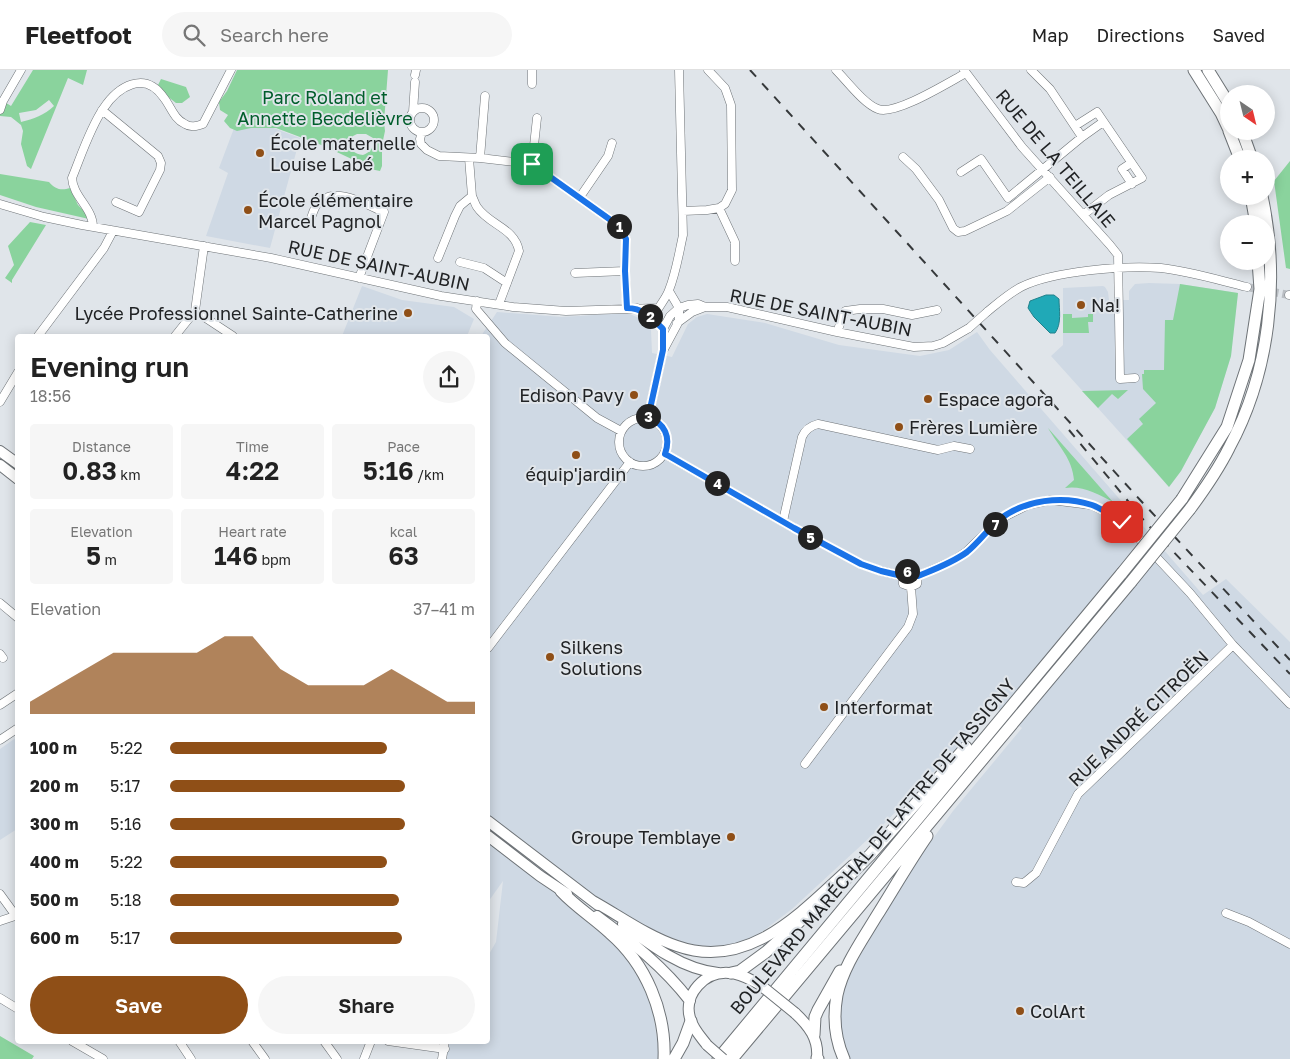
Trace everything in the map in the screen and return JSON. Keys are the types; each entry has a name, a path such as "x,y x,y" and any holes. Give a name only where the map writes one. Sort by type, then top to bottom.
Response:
{"highway":[{"path":"1194,70 1220,112"},
{"path":"1208,70 1220,89"},
{"path":"844,1059 836,1034 837,996 851,961 911,859 932,830 938,814 1190,509 1220,466 1233,441 1245,414 1259,370 1268,326 1271,280 1270,240 1264,205"},
{"path":"731,973 740,971 766,952 842,883 870,854 1029,676 1054,656 1182,499 1227,427 1250,360 1260,289 1259,270"},
{"name":"BOULEVARD MARÉCHAL DE LATTRE DE TASSIGNY","path":"718,1059 964,761 1054,656"},
{"name":"BOULEVARD MARÉCHAL DE LATTRE DE TASSIGNY","path":"732,1059 938,814"},
{"path":"565,887 572,904 615,936 632,956 644,975 657,1004 661,1019 664,1059"},
{"path":"814,1035 815,1017 821,1003 852,949 883,906"},
{"path":"674,1059 683,1043 691,1020"}],"main road":[{"path":"0,451 15,462"},
{"path":"0,465 15,477"},
{"path":"490,823 565,887 573,898 643,951 690,1001"},
{"path":"490,837 565,887 661,940 679,947 705,952 734,949 763,939 797,915 860,859 870,854"},
{"path":"593,901 647,943 662,952 710,972 731,973 746,977 759,984 795,1013 809,1028 814,1035 817,1046 817,1059"},
{"path":"718,973 704,980 696,987 690,1001 691,1020 707,1045 724,1059"}],"street":[{"path":"0,110 21,70"},
{"path":"93,227 89,211 81,201 71,180 102,110 125,86 139,82 154,87 163,96 176,118 186,125 195,127 203,124 231,70"},
{"path":"532,70 532,84"},
{"path":"654,318 657,308 669,291 683,235 679,70"},
{"path":"683,211 720,208 725,204 732,190 731,105 725,88 708,70"},
{"path":"836,70 870,105 880,110 890,110 911,102 965,72"},
{"path":"1031,70 1050,89 1082,136"},
{"name":"RUE DE LA TEILLAIE","path":"965,72 1006,127 1118,255 1120,379 1135,378"},
{"path":"413,112 425,109 429,111 434,118 430,129 422,132 414,130 410,123 413,112 415,76"},
{"path":"480,158 485,96"},
{"path":"102,110 158,156 161,164 160,170 139,212 116,202"},
{"path":"1075,126 1097,112 1142,178 1109,195 1083,214"},
{"path":"532,164 537,118"},
{"path":"961,172 981,159 1008,198 1082,136 1103,122"},
{"path":"422,132 421,144 433,154 532,164 619,226 626,239 627,308"},
{"path":"580,197 608,156 612,143"},
{"path":"903,157 916,169 940,200 953,228 958,232 965,232 1007,211 1050,177"},
{"path":"469,158 472,196 478,208 514,237 518,244 519,251 499,304"},
{"path":"310,221 318,203 328,196 342,196 384,212 358,278"},
{"path":"438,258 460,206 472,196"},
{"name":"RUE DE SAINT-AUBIN","path":"0,204 44,217 113,231 271,258 420,292 477,302 566,311 657,308"},
{"path":"720,208 736,242 735,261"},
{"path":"40,334 104,248 113,231"},
{"path":"177,334 195,311 204,246"},
{"path":"460,262 484,268 507,283"},
{"name":"RUE DE SAINT-AUBIN","path":"679,308 698,304 726,307 904,346 924,347 948,341 969,328 1005,297 1031,283 1072,273 1132,267 1161,268 1247,286"},
{"path":"575,273 625,271"},
{"path":"663,350 679,321 679,308 669,291"},
{"path":"477,302 476,308 505,343 597,418 621,431"},
{"path":"663,329 705,306"},
{"path":"637,308 654,318 663,329"},
{"path":"648,418 663,350 663,329 670,316 679,308"},
{"path":"837,332 845,311 860,308 883,309 912,315 938,310"},
{"path":"195,311 230,334"},
{"path":"0,402 15,377"},
{"path":"648,418 661,425 666,432 668,446 665,454 655,464 647,467 634,465 622,454 619,446 621,431 632,420 648,418"},
{"path":"782,521 802,437 807,429 813,425 818,424 938,450 954,446 970,449"},
{"path":"665,454 861,564 902,576"},
{"path":"490,645 630,462"},
{"path":"918,576 954,560 966,552 1000,519 1028,505 1052,500 1091,505 1112,515 1131,530 1190,593 1234,645 1290,704"},
{"path":"902,576 906,572 912,571 918,576"},
{"path":"902,576 904,584 911,588"},
{"path":"911,588 918,584 918,576"},
{"path":"805,764 908,627 913,614 911,588"},
{"path":"1,605 15,616"},
{"name":"RUE ANDRÉ CITROËN","path":"1016,882 1024,883 1036,873 1078,794 1234,645"},
{"path":"0,705 15,695"},
{"path":"0,740 15,730"},
{"path":"0,894 15,913"},
{"path":"1226,913 1249,922 1290,944"},
{"path":"0,920 15,916"},
{"path":"0,998 15,1007"},
{"path":"77,1044 103,1059"},
{"path":"181,1044 191,1059"},
{"path":"254,1044 263,1058"},
{"path":"326,1044 337,1059"},
{"path":"364,1059 370,1044"},
{"path":"431,1044 445,1045 442,1059"}],"shaded area":[{"path":"239,115 300,138 270,248 206,236 228,173 219,168"},
{"path":"1135,284 1180,284 1238,293 1231,356 1215,408 1181,471 1169,487 1051,356 1063,345 1063,288 1103,286 1108,292 1109,300 1129,300 1129,291"},
{"name":"Lycée Professionnel Sainte-Catherine","path":"362,286 402,300 454,307 474,319 468,334 343,334"},
{"path":"497,312 562,317 630,314 643,320 651,330 652,353 672,357 688,324 697,317 707,314 765,323 839,345 920,356 949,350 977,332 990,350 1203,595 1226,579 1290,642 1290,1059 848,1059 841,1046 838,1009 843,989 850,973 905,877 953,811 1022,728 996,707 880,828 792,909 759,934 733,945 689,945 662,935 632,920 570,879 557,894 596,924 640,973 651,1000 658,1046 658,1059 442,1059 444,1044 490,1044 490,952 496,942 503,881 490,899 490,334 482,334"},
{"path":"15,738 15,830 0,840 0,749"}],"green space":[{"path":"33,70 87,70 83,85 68,78 31,169 27,166 21,144 23,131 21,125 11,117 0,116 0,99 11,106","holes":["49,100 54,106 39,116 21,122 19,113 36,110"]},
{"name":"Parc Roland et Annette Becdelièvre","path":"237,70 388,70 385,131 380,171 324,146 276,128 251,128 237,131 230,128 224,121 228,115 220,110 219,102 227,91","holes":["366,134 373,138 372,148 363,155 356,153 351,146 353,136"]},
{"path":"161,79 186,87 190,97 182,103 176,103 158,85"},
{"path":"1290,161 1290,269 1286,268 1275,180"},
{"path":"0,174 49,182 58,189 70,188 78,205 88,215 89,219 36,207 0,195"},
{"path":"30,222 46,225 12,280 12,283 5,278 14,265 8,246"},
{"path":"1180,284 1238,293 1231,356 1215,408 1181,471 1169,487 1127,439 1143,424 1139,419 1156,403 1143,389 1142,374 1144,374 1144,370 1164,370 1165,320 1173,320"},
{"path":"1063,314 1072,314 1072,318 1088,317 1088,314 1093,314 1093,322 1088,322 1089,333 1063,333"},
{"path":"1128,390 1118,399 1112,394 1098,408 1082,391"},
{"path":"1048,428 1113,502 1084,489 1065,488 1074,480 1073,472 1068,459"},
{"path":"0,1036 34,1056 32,1059 0,1059"}],"water":[{"path":"1046,295 1054,295 1059,299 1059,321 1055,333 1050,333 1028,308 1030,301"}],"tunnel":[{"path":"1247,287 1289,295"}],"railway":[{"path":"750,70 1142,502 1290,660"},
{"path":"1069,430 1147,524 1290,674"}],"place":[{"name":"École maternelle Louise Labé","path":"260,153"},
{"name":"École élémentaire Marcel Pagnol","path":"248,210"},
{"name":"Na!","path":"1081,305"},
{"name":"Lycée Professionnel Sainte-Catherine","path":"408,313"},
{"name":"Edison Pavy","path":"634,395"},
{"name":"Espace agora","path":"928,399"},
{"name":"Frères Lumière","path":"899,427"},
{"name":"équip'jardin","path":"576,455"},
{"name":"Silkens Solutions","path":"550,657"},
{"name":"Interformat","path":"824,707"},
{"name":"Groupe Temblaye","path":"731,837"},
{"name":"ColArt","path":"1020,1011"}],"route":[{"path":"532,164 619,226 624,233 626,239 627,308 637,308 654,318 663,329 663,350 648,418 661,425 666,432 668,446 665,454 861,564 902,576 909,571 917,573 918,576 943,566 966,552 1000,519 1038,502 1052,500 1091,505 1122,522"}]}
